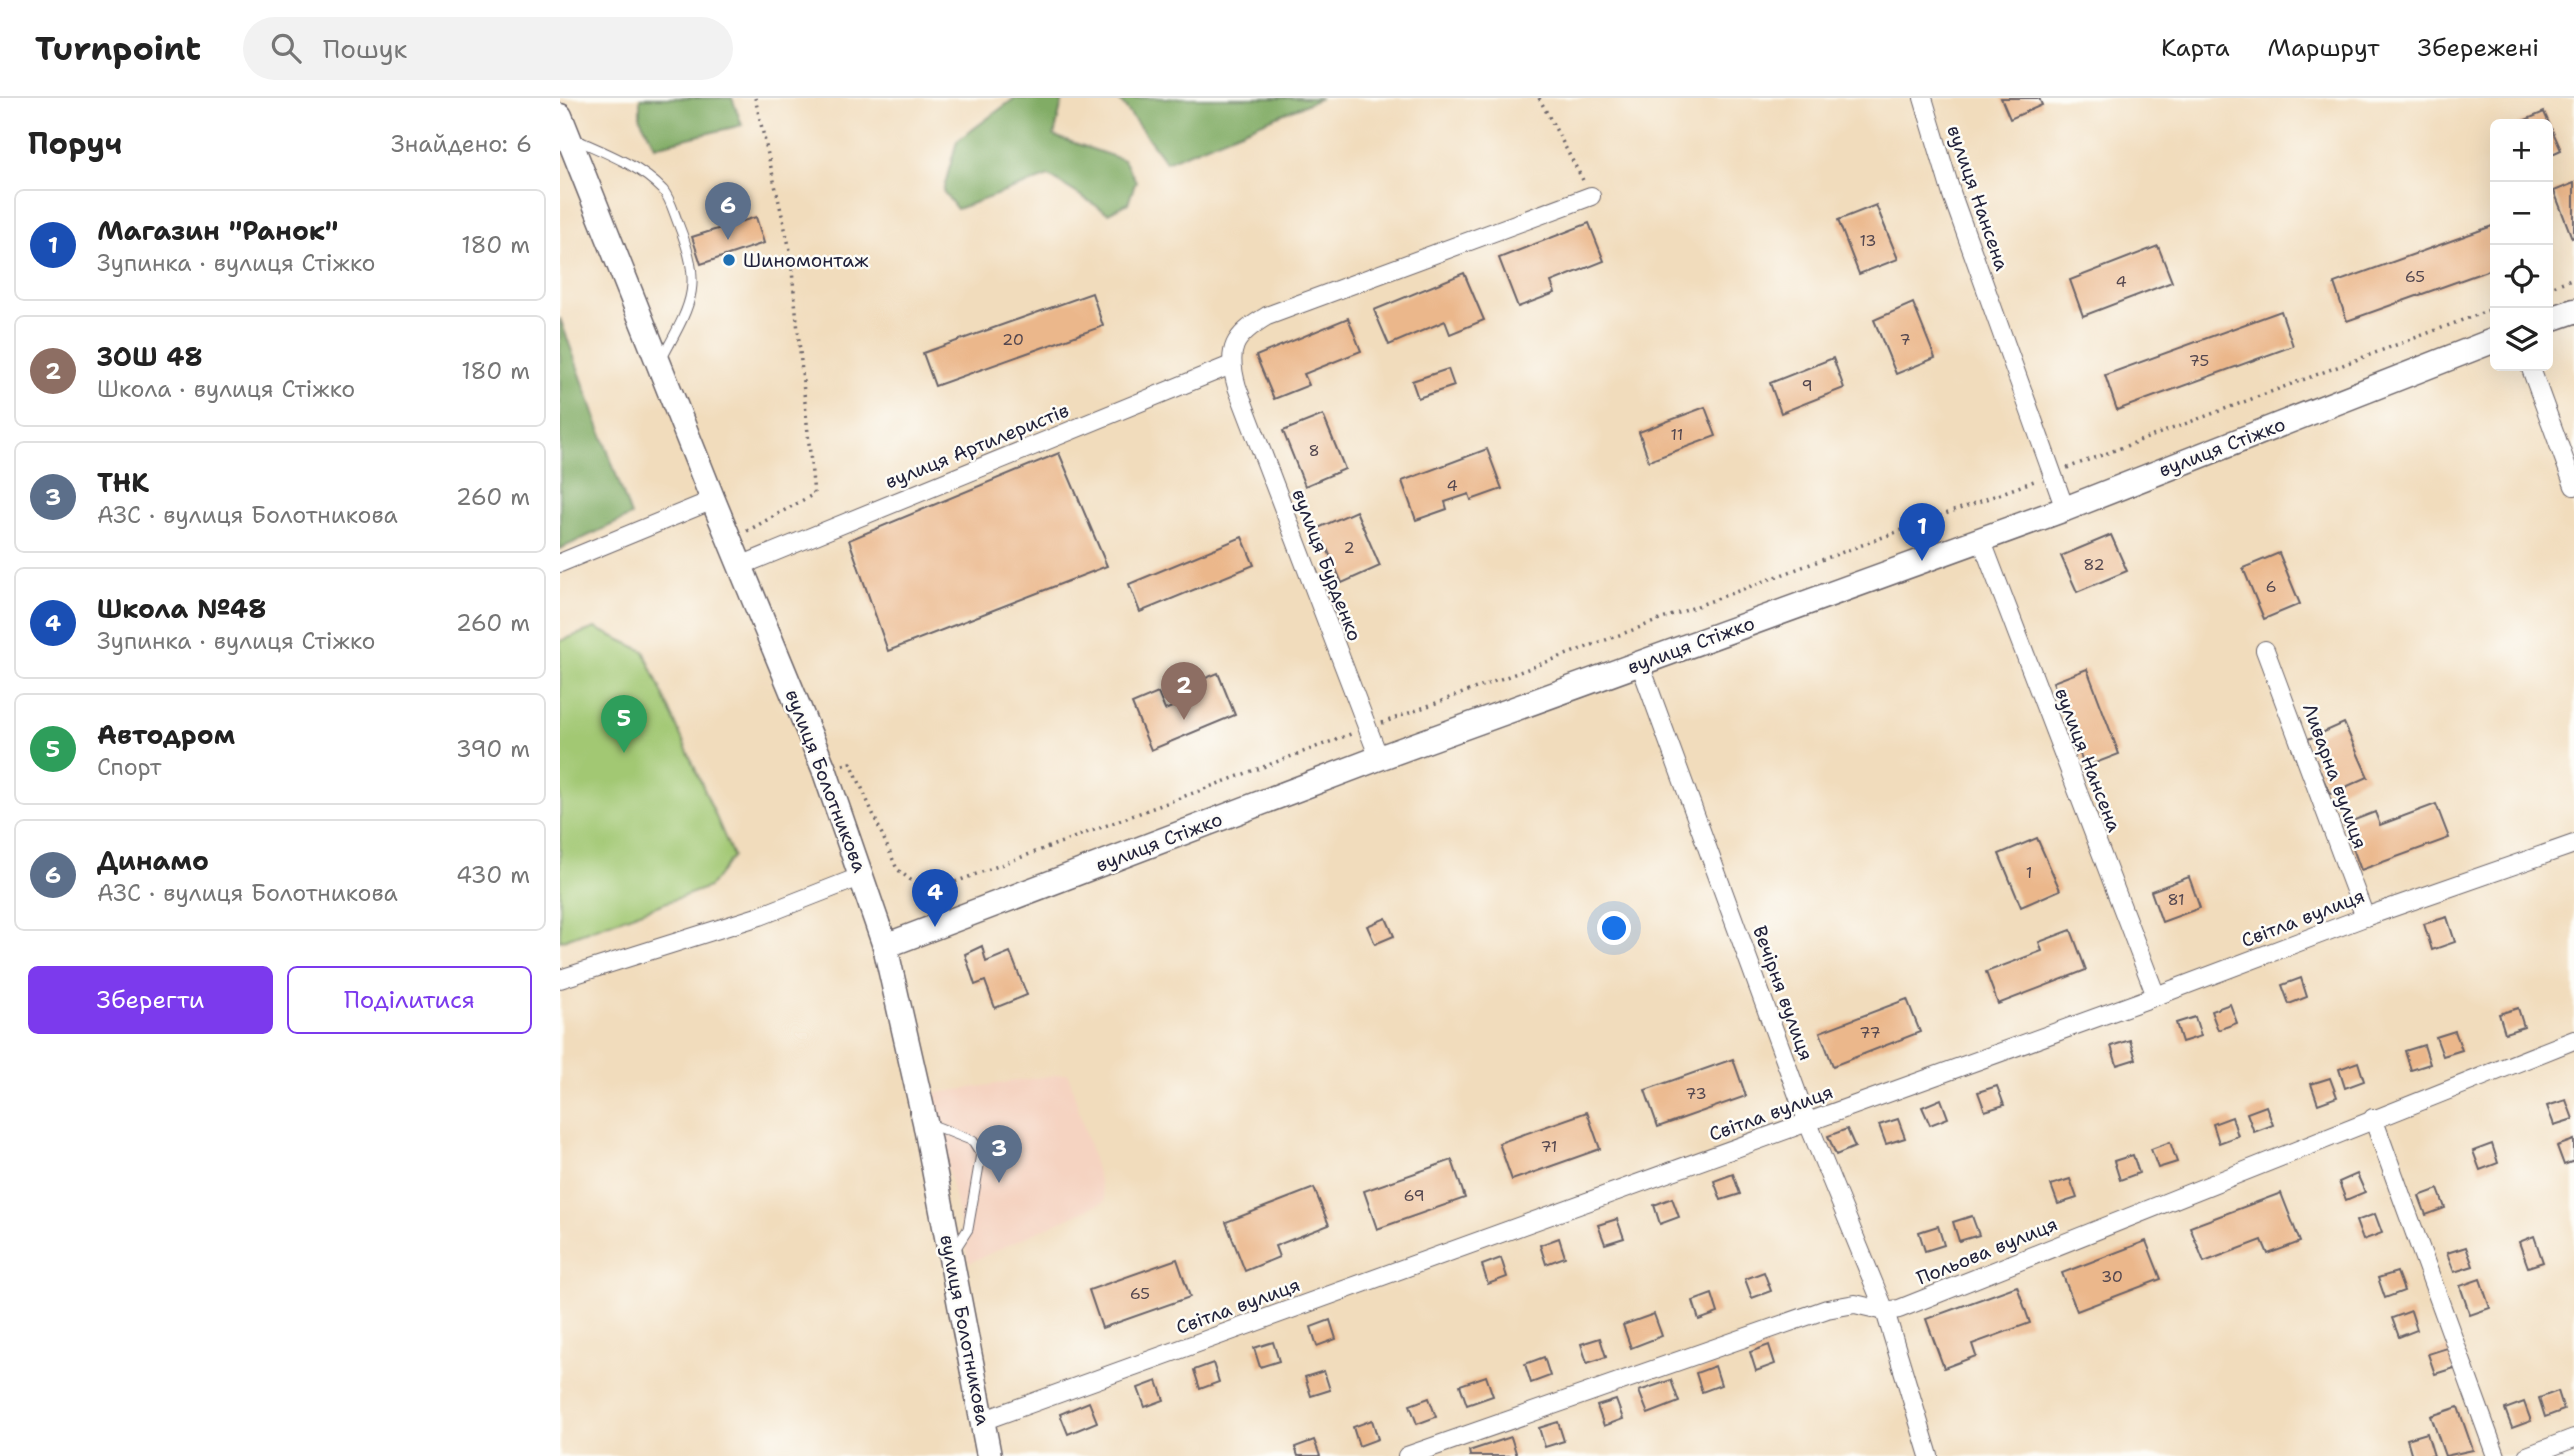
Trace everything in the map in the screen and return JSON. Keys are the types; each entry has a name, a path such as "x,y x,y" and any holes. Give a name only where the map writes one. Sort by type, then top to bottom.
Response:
{"street":[{"name":"вулиця Нансена","path":"1923,98 1952,195 2065,509"},
{"name":"вулиця Болотникова","path":"564,126 824,769 885,946 925,1122 989,1456"},
{"path":"1231,365 1234,345 1247,328 1267,316 1591,196"},
{"path":"2553,318 2574,311"},
{"name":"вулиця Стіжко","path":"885,946 1379,758 2065,509 2490,342"},
{"name":"вулиця Бурденко","path":"1231,365 1237,387 1379,758"},
{"name":"вулиця Артилеристів","path":"740,566 1231,365"},
{"path":"2532,371 2574,486"},
{"path":"560,563 713,500"},
{"name":"вулиця Нансена","path":"1981,539 2156,996"},
{"name":"Ливарна вулиця","path":"2265,650 2365,917"},
{"name":"Вечірня вулиця","path":"1640,664 1808,1123 1885,1311 1929,1456"},
{"name":"Світла вулиця","path":"982,1421 1808,1123 2365,917 2574,844"},
{"path":"560,979 760,916 862,876"},
{"name":"Польова вулиця","path":"1407,1456 1827,1309 1855,1304 1885,1311 1899,1309 2574,1040"},
{"path":"2373,1118 2496,1456"},
{"path":"2527,1456 2574,1438"}],"lane":[{"path":"564,126 632,165 665,192 670,203 692,259 693,282 688,304 659,363"},
{"path":"925,1122 973,1141 981,1154 968,1229 951,1256"}],"path":[{"path":"730,541 814,494 790,250 755,98"},
{"path":"1539,98 1591,196"},
{"path":"2553,286 2574,278"},
{"path":"851,763 897,869 913,882 929,889 947,886 2490,310"}],"shaded area":[{"path":"1068,1073 1105,1201 969,1263 931,1094"}],"green space":[{"path":"640,98 732,98 742,125 655,146 640,118"},
{"path":"1015,98 1063,98 1054,136 1124,160 1136,181 1128,203 1108,213 1049,176 957,209 943,191 957,141"},
{"path":"1118,98 1321,98 1166,162"},
{"path":"560,318 631,516 560,549"},
{"path":"595,628 644,651 733,856 709,887 560,941 560,641"}],"building":[{"path":"2001,98 2039,98 2042,105 2010,119"},
{"path":"2544,112 2547,119 2528,119"},
{"path":"2553,132 2561,150 2553,154"},
{"path":"2574,183 2574,237 2572,238 2554,191"},
{"path":"1876,205 1898,259 1859,274 1838,220"},
{"path":"756,217 764,243 701,264 692,237"},
{"path":"1589,223 1604,261 1551,282 1555,293 1518,307 1499,258"},
{"path":"2490,227 2490,270 2347,321 2334,283"},
{"path":"2158,246 2172,282 2083,316 2070,280"},
{"path":"1464,273 1484,320 1450,334 1445,321 1389,345 1374,310"},
{"path":"1092,293 1103,326 935,386 923,353"},
{"path":"1913,303 1935,358 1896,374 1874,320"},
{"path":"2281,311 2293,346 2117,410 2105,375"},
{"path":"1348,318 1361,351 1304,374 1309,385 1274,399 1256,356"},
{"path":"1833,358 1844,388 1781,413 1770,383"},
{"path":"1448,369 1454,386 1418,398 1412,381"},
{"path":"1705,407 1716,436 1649,461 1639,432"},
{"path":"1323,415 1345,469 1305,486 1283,431"},
{"path":"1487,449 1502,489 1471,500 1469,494 1445,502 1447,509 1416,520 1402,481"},
{"path":"1059,453 1107,566 888,651 849,540"},
{"path":"1356,511 1380,566 1342,583 1318,528"},
{"path":"2111,535 2127,571 2077,592 2061,556"},
{"path":"1242,537 1254,565 1140,612 1129,584"},
{"path":"2279,553 2300,604 2264,619 2243,568"},
{"path":"2087,669 2119,754 2085,767 2053,682"},
{"path":"1218,673 1235,715 1151,750 1132,704 1158,693 1165,710 1201,695 1196,682"},
{"path":"2344,723 2368,777 2330,794 2306,740"},
{"path":"2436,804 2449,838 2361,870 2344,824 2375,812 2380,825"},
{"path":"2037,838 2060,890 2021,907 1999,854"},
{"path":"2189,877 2200,908 2162,922 2151,891"},
{"path":"2447,917 2455,942 2432,950 2424,924"},
{"path":"1386,918 1394,936 1375,944 1367,926"},
{"path":"2071,930 2086,970 1998,1004 1986,972 2042,951 2039,942"},
{"path":"982,946 986,962 1010,952 1027,995 995,1008 985,981 975,985 965,954"},
{"path":"2301,978 2307,997 2289,1004 2282,985"},
{"path":"1907,999 1920,1032 1833,1066 1820,1032"},
{"path":"2230,1004 2237,1023 2218,1030 2211,1011"},
{"path":"2518,1008 2524,1027 2505,1033 2499,1014"},
{"path":"2195,1017 2201,1036 2182,1042 2176,1023"},
{"path":"2455,1031 2462,1050 2443,1056 2436,1037"},
{"path":"2130,1040 2136,1059 2117,1065 2111,1046"},
{"path":"2424,1045 2430,1064 2411,1070 2405,1051"},
{"path":"1733,1059 1746,1096 1658,1127 1645,1090"},
{"path":"2358,1062 2364,1081 2345,1088 2339,1069"},
{"path":"2330,1078 2337,1097 2318,1104 2311,1084"},
{"path":"1997,1086 2004,1105 1985,1111 1978,1092"},
{"path":"1941,1099 1948,1118 1930,1125 1922,1107"},
{"path":"2566,1100 2573,1119 2554,1125 2547,1106"},
{"path":"2266,1106 2273,1125 2254,1132 2247,1113"},
{"path":"1587,1112 1600,1149 1512,1180 1499,1143"},
{"path":"2232,1117 2238,1136 2219,1143 2213,1124"},
{"path":"1898,1119 1905,1138 1886,1144 1879,1125"},
{"path":"1847,1129 1855,1147 1836,1155 1828,1136"},
{"path":"2574,1140 2574,1161 2564,1165 2557,1146"},
{"path":"2170,1142 2177,1162 2158,1168 2151,1149"},
{"path":"2492,1144 2498,1163 2480,1170 2473,1151"},
{"path":"2133,1155 2139,1173 2120,1180 2114,1161"},
{"path":"1452,1160 1465,1198 1377,1229 1364,1191"},
{"path":"1733,1174 1740,1194 1721,1200 1714,1181"},
{"path":"2357,1174 2365,1192 2346,1200 2339,1182"},
{"path":"2070,1179 2077,1198 2058,1204 2051,1185"},
{"path":"1314,1188 1329,1225 1275,1246 1279,1257 1245,1271 1226,1222"},
{"path":"2438,1189 2445,1208 2426,1215 2419,1196"},
{"path":"2281,1193 2300,1242 2268,1254 2262,1240 2204,1262 2190,1227"},
{"path":"1672,1198 1679,1217 1660,1224 1654,1205"},
{"path":"2375,1214 2382,1233 2363,1240 2356,1221"},
{"path":"1972,1216 1979,1235 1959,1241 1953,1222"},
{"path":"1617,1219 1624,1238 1605,1244 1598,1225"},
{"path":"1938,1226 1944,1245 1925,1251 1919,1232"},
{"path":"2534,1236 2543,1262 2528,1267 2519,1242"},
{"path":"1559,1238 1565,1257 1546,1264 1540,1245"},
{"path":"2146,1241 2161,1279 2077,1311 2062,1273"},
{"path":"2466,1247 2473,1266 2454,1272 2447,1253"},
{"path":"1501,1258 1507,1277 1488,1284 1482,1265"},
{"path":"1177,1259 1190,1297 1102,1328 1089,1290"},
{"path":"1764,1272 1771,1291 1752,1298 1745,1279"},
{"path":"2397,1272 2404,1291 2385,1298 2378,1278"},
{"path":"2480,1279 2490,1308 2470,1315 2460,1286"},
{"path":"2017,1286 2030,1323 1972,1344 1976,1356 1944,1368 1926,1319"},
{"path":"1712,1294 1718,1313 1699,1320 1693,1301"},
{"path":"2411,1311 2417,1330 2399,1337 2392,1318"},
{"path":"1654,1314 1662,1336 1631,1348 1623,1325"},
{"path":"1330,1320 1336,1339 1317,1346 1311,1327"},
{"path":"1600,1338 1606,1357 1587,1363 1581,1344"},
{"path":"1273,1342 1279,1361 1260,1367 1254,1348"},
{"path":"1769,1345 1775,1364 1756,1371 1750,1352"},
{"path":"2450,1347 2457,1367 2435,1374 2428,1354"},
{"path":"1544,1357 1550,1376 1531,1383 1525,1364"},
{"path":"1213,1363 1219,1382 1200,1389 1194,1370"},
{"path":"1715,1366 1721,1385 1702,1392 1696,1373"},
{"path":"1324,1371 1330,1390 1311,1396 1305,1377"},
{"path":"1486,1376 1493,1396 1467,1405 1460,1385"},
{"path":"1671,1380 1679,1402 1648,1414 1639,1391"},
{"path":"1157,1381 1164,1400 1145,1407 1138,1388"},
{"path":"2558,1391 2564,1410 2545,1417 2539,1398"},
{"path":"1429,1398 1436,1417 1417,1424 1410,1405"},
{"path":"1616,1400 1623,1419 1604,1426 1597,1406"},
{"path":"1089,1402 1097,1422 1068,1434 1060,1414"},
{"path":"2524,1402 2531,1421 2512,1428 2505,1409"},
{"path":"2458,1407 2473,1450 2445,1456 2431,1416"},
{"path":"1372,1420 1378,1439 1359,1446 1353,1427"},
{"path":"1558,1422 1564,1441 1545,1447 1539,1428"},
{"path":"2427,1433 2434,1456 2412,1456 2407,1439"},
{"path":"1511,1437 1517,1456 1470,1456 1469,1451"},
{"path":"1314,1440 1320,1456 1298,1456 1295,1447"}],"place":[{"name":"Динамо","path":"728,240"},
{"name":"Шиномонтаж","path":"729,260"},
{"name":"Магазин \"Ранок\"","path":"1922,561"},
{"name":"ЗОШ 48","path":"1184,720"},
{"name":"Автодром","path":"624,753"},
{"name":"Школа №48","path":"935,927"},
{"name":"ТНК","path":"999,1183"}]}
